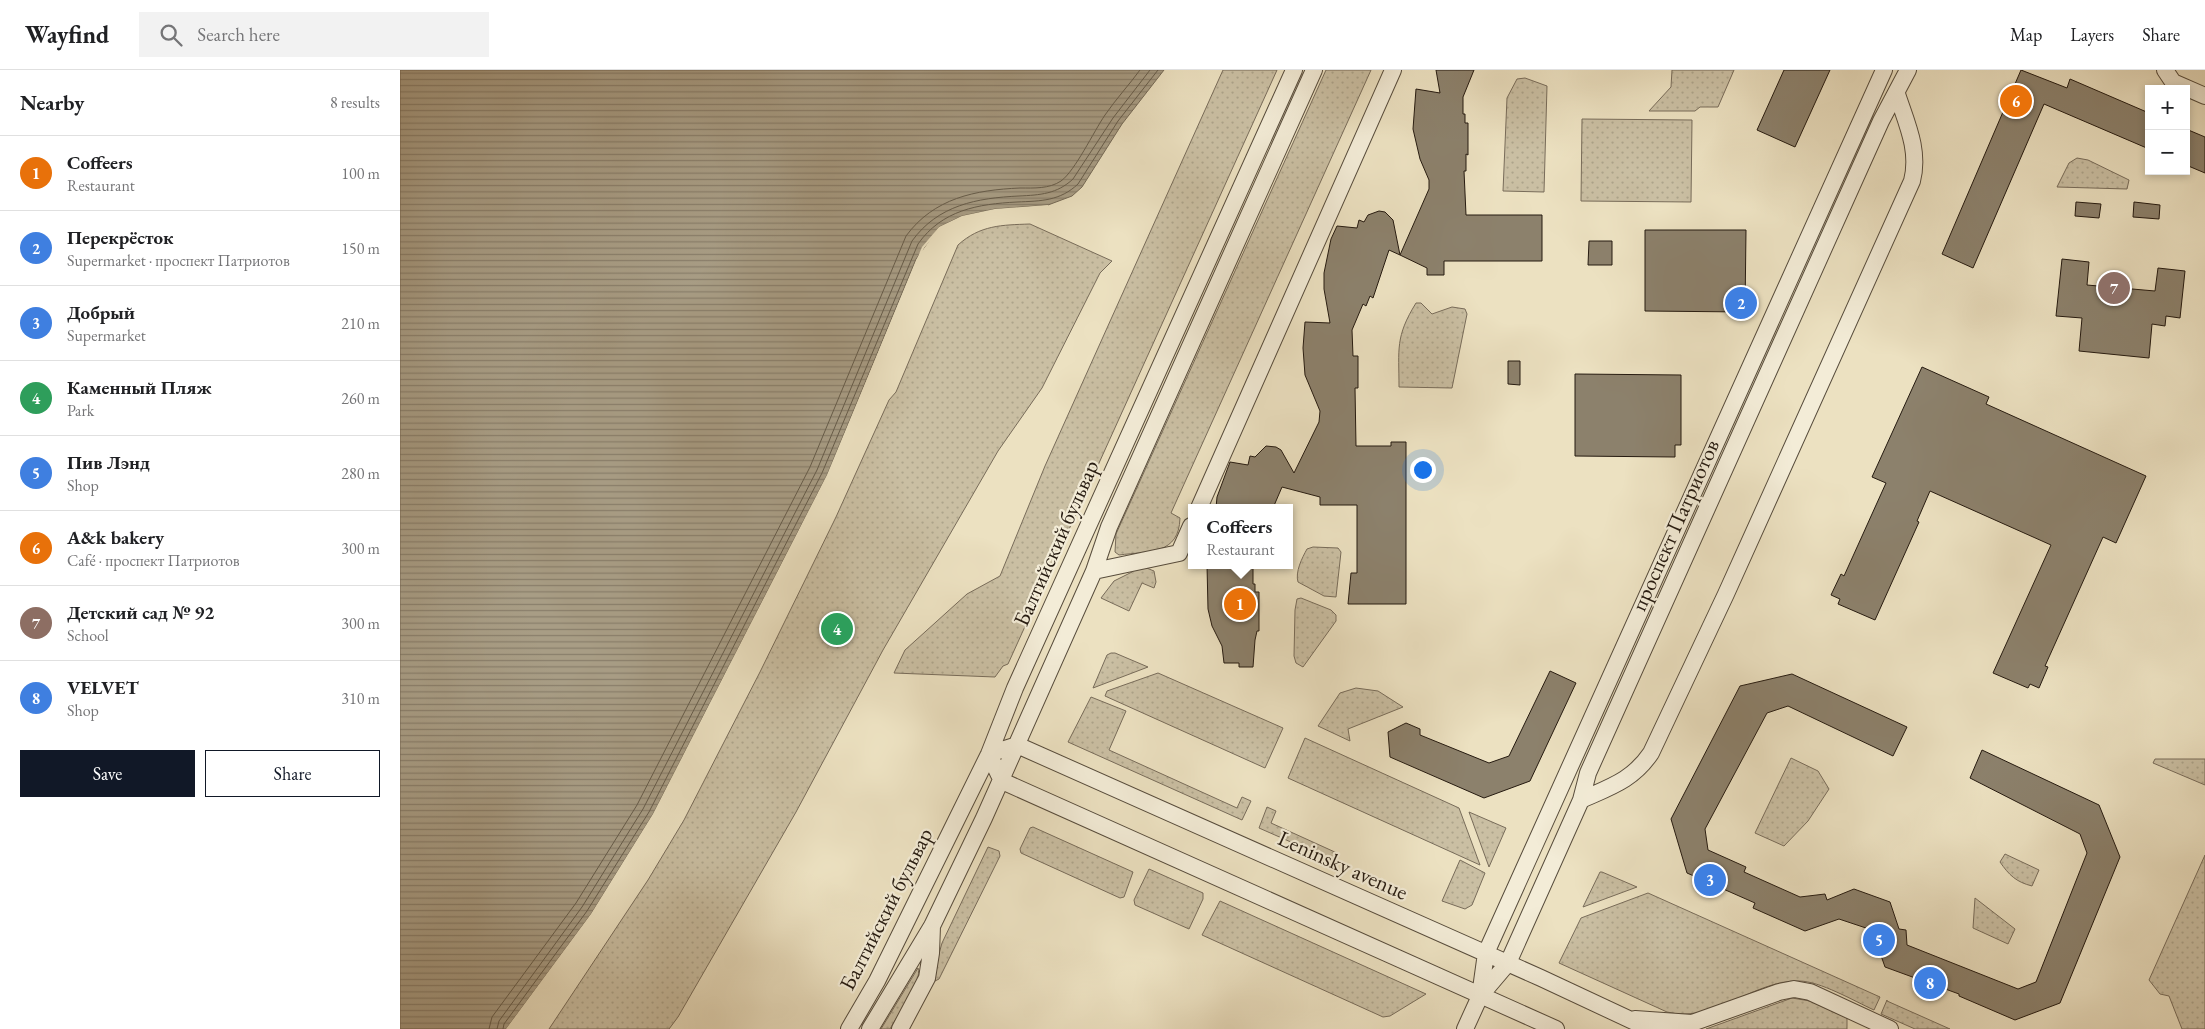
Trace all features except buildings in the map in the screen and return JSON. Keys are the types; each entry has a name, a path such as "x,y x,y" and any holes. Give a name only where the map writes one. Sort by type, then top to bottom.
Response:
{"street":[{"name":"Балтийский бульвар","path":"849,1029 877,981 989,754 1015,688 1294,70"},
{"name":"Балтийский бульвар","path":"870,1029 932,926 1002,781 1094,571 1109,527 1314,70"},
{"path":"1201,504 1392,70"},
{"name":"проспект Патриотов","path":"1480,996 1486,953 1884,70"},
{"name":"проспект Патриотов","path":"1464,1029 1480,996 1508,963 1581,800 1588,773 1877,130 1908,70"},
{"path":"2165,70 2174,82 2205,96"},
{"path":"1581,800 1626,779 1641,768 1651,753 1726,594 1912,180 1916,166 1916,153 1897,94"},
{"path":"1094,571 1179,553 1188,533"},
{"path":"1018,745 989,754 1002,781 1556,1029"},
{"name":"Leninsky avenue","path":"1018,745 1486,953 1650,1029"},
{"path":"900,1029 927,978 931,953 932,926"},
{"path":"1628,1018 1692,1023 1779,992 1794,989 1810,992 1890,1029"}],"shaded area":[{"path":"1223,70 1277,70 1008,664 1003,666 995,677 894,673 905,650 967,594 1000,576 1045,466"},
{"path":"1326,70 1371,70 1171,513 1180,518 1174,539 1160,549 1119,555 1115,552 1116,534"},
{"path":"1672,70 1734,70 1718,107 1700,107 1695,111 1649,111 1671,87"},
{"path":"1525,78 1547,86 1544,192 1503,191 1507,98 1517,79"},
{"path":"1582,119 1692,120 1691,202 1581,201"},
{"path":"2077,158 2088,160 2129,180 2127,189 2057,187 2069,163"},
{"path":"1030,224 1112,261 1100,273 1042,388 998,451 883,650 796,812 678,1017 669,1029 549,1029 648,880 684,820 760,672 836,517 889,400 896,392 958,245 975,233 992,227"},
{"path":"1416,303 1421,303 1432,314 1452,307 1465,309 1467,314 1452,388 1399,387 1401,334"},
{"path":"1313,547 1338,548 1341,552 1336,597 1324,596 1298,582 1297,574 1301,561 1307,549"},
{"path":"1144,567 1154,571 1156,582 1154,588 1142,583 1129,611 1101,598 1114,581 1132,572 1132,570"},
{"path":"1301,598 1331,610 1336,615 1336,621 1303,667 1296,663 1294,656 1295,610 1297,599"},
{"path":"1111,653 1148,667 1093,688 1107,655"},
{"path":"1158,673 1283,728 1265,768 1105,696 1107,691"},
{"path":"1356,688 1378,691 1403,707 1348,729 1350,741 1318,726 1340,693"},
{"path":"1091,697 1126,711 1109,750 1237,808 1242,797 1251,801 1242,820 1068,742"},
{"path":"1305,738 1459,808 1480,865 1288,778"},
{"path":"1791,758 1818,771 1829,789 1808,821 1784,846 1755,833"},
{"path":"2155,759 2205,759 2205,785 2153,763"},
{"path":"1267,807 1276,811 1271,823 1337,853 1334,861 1259,828"},
{"path":"1469,812 1506,828 1489,867"},
{"path":"1033,827 1133,872 1124,897 1120,898 1021,853 1020,849 1030,828"},
{"path":"988,847 999,851 1000,856 939,979 935,981 937,961 942,943"},
{"path":"2005,854 2039,870 2032,886 2017,880 2007,871 2000,862"},
{"path":"2205,855 2205,1029 2182,1029 2169,996 2160,994 2149,980"},
{"path":"1460,860 1485,873 1472,905 1465,909 1442,901"},
{"path":"1149,869 1203,893 1203,899 1189,929 1135,905 1134,900"},
{"path":"1600,872 1602,872 1637,887 1583,907"},
{"path":"1648,893 1880,997 1874,1010 1817,984 1799,981 1766,987 1701,1012 1684,1014 1667,1012 1559,963 1581,918"},
{"path":"1975,898 2015,929 2008,944 1973,928"},
{"path":"1220,901 1426,994 1390,1016 1383,1017 1202,935"},
{"path":"918,968 917,981 890,1029 881,1029"},
{"path":"1792,998 1810,1001 1847,1018 1847,1029 1706,1029"},
{"path":"1887,1000 1950,1029 1915,1029 1881,1014"}],"water":[{"path":"400,70 1164,70 1122,124 1082,187 1072,196 1048,205 995,209 962,216 939,227 916,259 827,475 653,814 591,914 506,1029 400,1029"}],"pier":[{"path":"1048,205 1049,208 995,212 963,218 940,229 924,248 829,476 655,815 615,883 570,949 510,1029 506,1029 591,914 653,814 827,475 922,247 939,227 962,216 995,209"}],"place":[{"name":"A&k bakery","path":"2016,101"},
{"name":"Детский сад № 92","path":"2114,288"},
{"name":"Перекрёсток","path":"1741,303"},
{"name":"Coffeers","path":"1240,604"},
{"name":"Каменный Пляж","path":"837,629"},
{"name":"Добрый","path":"1710,880"},
{"name":"Пив Лэнд","path":"1879,940"},
{"name":"VELVET","path":"1930,983"}]}
